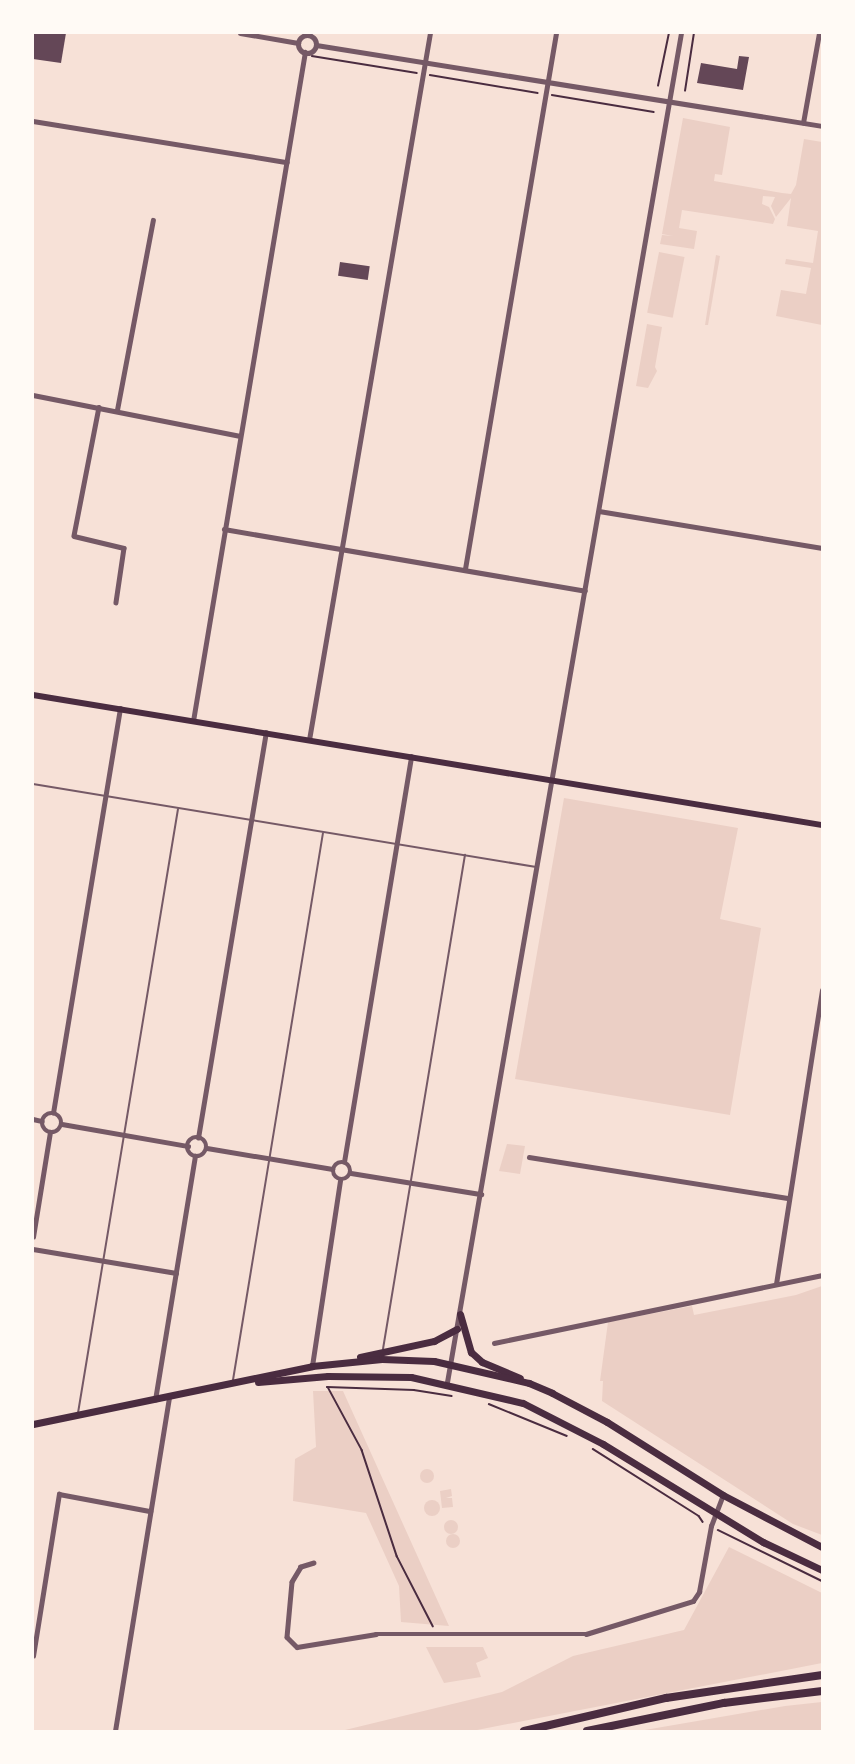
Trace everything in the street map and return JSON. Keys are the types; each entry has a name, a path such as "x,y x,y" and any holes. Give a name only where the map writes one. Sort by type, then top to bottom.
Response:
{"highway":[{"path":"524,1731 666,1698 822,1676"},
{"path":"588,1731 724,1703 822,1691"}],"main road":[{"path":"33,695 822,825"},
{"path":"460,1314 471,1352 607,1422 723,1495 822,1547"},
{"path":"349,1361 383,1350 434,1341 457,1329"},
{"path":"33,1424 232,1386 312,1366 349,1361 407,1359 451,1364 529,1383"},
{"path":"250,1382 365,1375 447,1382 498,1395 553,1416 763,1542 822,1570"}],"street":[{"path":"240,33 298,42 309,34 316,45"},
{"path":"309,740 430,33"},
{"path":"465,569 556,33"},
{"path":"447,1382 681,33"},
{"path":"803,123 819,33"},
{"path":"193,721 305,53 298,42"},
{"path":"305,53 316,45 822,126"},
{"path":"33,121 287,162"},
{"path":"117,410 153,220"},
{"path":"33,395 240,436"},
{"path":"99,407 74,536 124,548 116,602"},
{"path":"599,511 822,548"},
{"path":"224,529 585,591"},
{"path":"42,1121 53,1113 120,709"},
{"path":"188,1146 198,1138 266,733"},
{"path":"351,1173 344,1162 411,758"},
{"path":"776,1284 822,991"},
{"path":"53,1113 62,1124 188,1146 195,1156 154,1400"},
{"path":"33,1119 42,1121 50,1132 33,1237"},
{"path":"50,1132 59,1130 62,1124"},
{"path":"198,1138 207,1148 269,1159 332,1169 344,1162"},
{"path":"195,1156 207,1148"},
{"path":"529,1157 789,1198"},
{"path":"312,1366 340,1180 332,1169"},
{"path":"340,1180 351,1173 481,1194"},
{"path":"33,1249 176,1273"},
{"path":"494,1342 822,1275"},
{"path":"115,1731 169,1398"},
{"path":"33,1656 59,1494 150,1511"},
{"path":"314,1563 301,1567 292,1582 286,1627 291,1644 307,1648 376,1634 586,1634 693,1601 699,1592 714,1513 723,1495"}],"lane":[{"path":"33,785 537,867"},
{"path":"78,1416 178,809"},
{"path":"232,1386 323,833"},
{"path":"383,1350 465,855"}],"path":[{"path":"658,86 669,33"},
{"path":"685,91 694,33"},
{"path":"305,53 654,112"},
{"path":"437,1635 397,1556 362,1450 327,1386 414,1390 458,1397"},
{"path":"484,1403 570,1438"},
{"path":"590,1447 699,1516 701,1521"},
{"path":"719,1531 822,1581"}],"shaded area":[{"path":"683,118 730,127 722,175 715,174 714,181 782,193 791,194 796,185 804,139 822,142 822,325 776,316 781,290 806,294 811,268 785,264 786,259 813,263 818,231 787,226 791,198 776,217 771,206 775,197 763,196 762,204 769,207 775,219 773,224 682,210 679,228 697,231 694,249 660,244 662,235 673,236 662,234"},
{"path":"659,252 685,257 673,318 647,313"},
{"path":"716,255 720,256 708,325 705,325"},
{"path":"647,324 662,327 655,367 657,371 648,388 636,386"},
{"path":"564,798 738,828 720,919 761,928 730,1115 515,1079"},
{"path":"507,1144 525,1146 520,1174 499,1171"},
{"path":"822,1286 822,1535 793,1524 602,1401 603,1381 600,1381 608,1322 692,1306 694,1315 796,1295"},
{"path":"313,1391 343,1391 449,1626 401,1622 399,1586 366,1513 293,1501 295,1459 316,1447"},
{"path":"424,1469 430,1469 434,1476 430,1483 424,1483 420,1479 420,1473"},
{"path":"451,1489 452,1496 446,1498 452,1498 453,1507 442,1508 440,1491"},
{"path":"432,1500 438,1502 440,1508 438,1514 432,1516 426,1514 424,1508 426,1502"},
{"path":"451,1520 456,1522 458,1527 456,1532 451,1534 446,1532 444,1527 446,1522"},
{"path":"450,1534 456,1534 460,1541 456,1548 450,1548 446,1544 446,1538"},
{"path":"729,1547 822,1593 822,1663 472,1731 239,1731 345,1730 502,1692 573,1656 684,1630"},
{"path":"426,1647 483,1647 488,1658 476,1663 481,1677 444,1683"},
{"path":"822,1702 822,1731 639,1731 785,1706"}],"building":[{"path":"33,33 66,33 61,63 33,59"},
{"path":"739,56 749,57 743,90 697,83 701,63 737,69"},
{"path":"340,262 370,266 368,280 338,276"}]}
